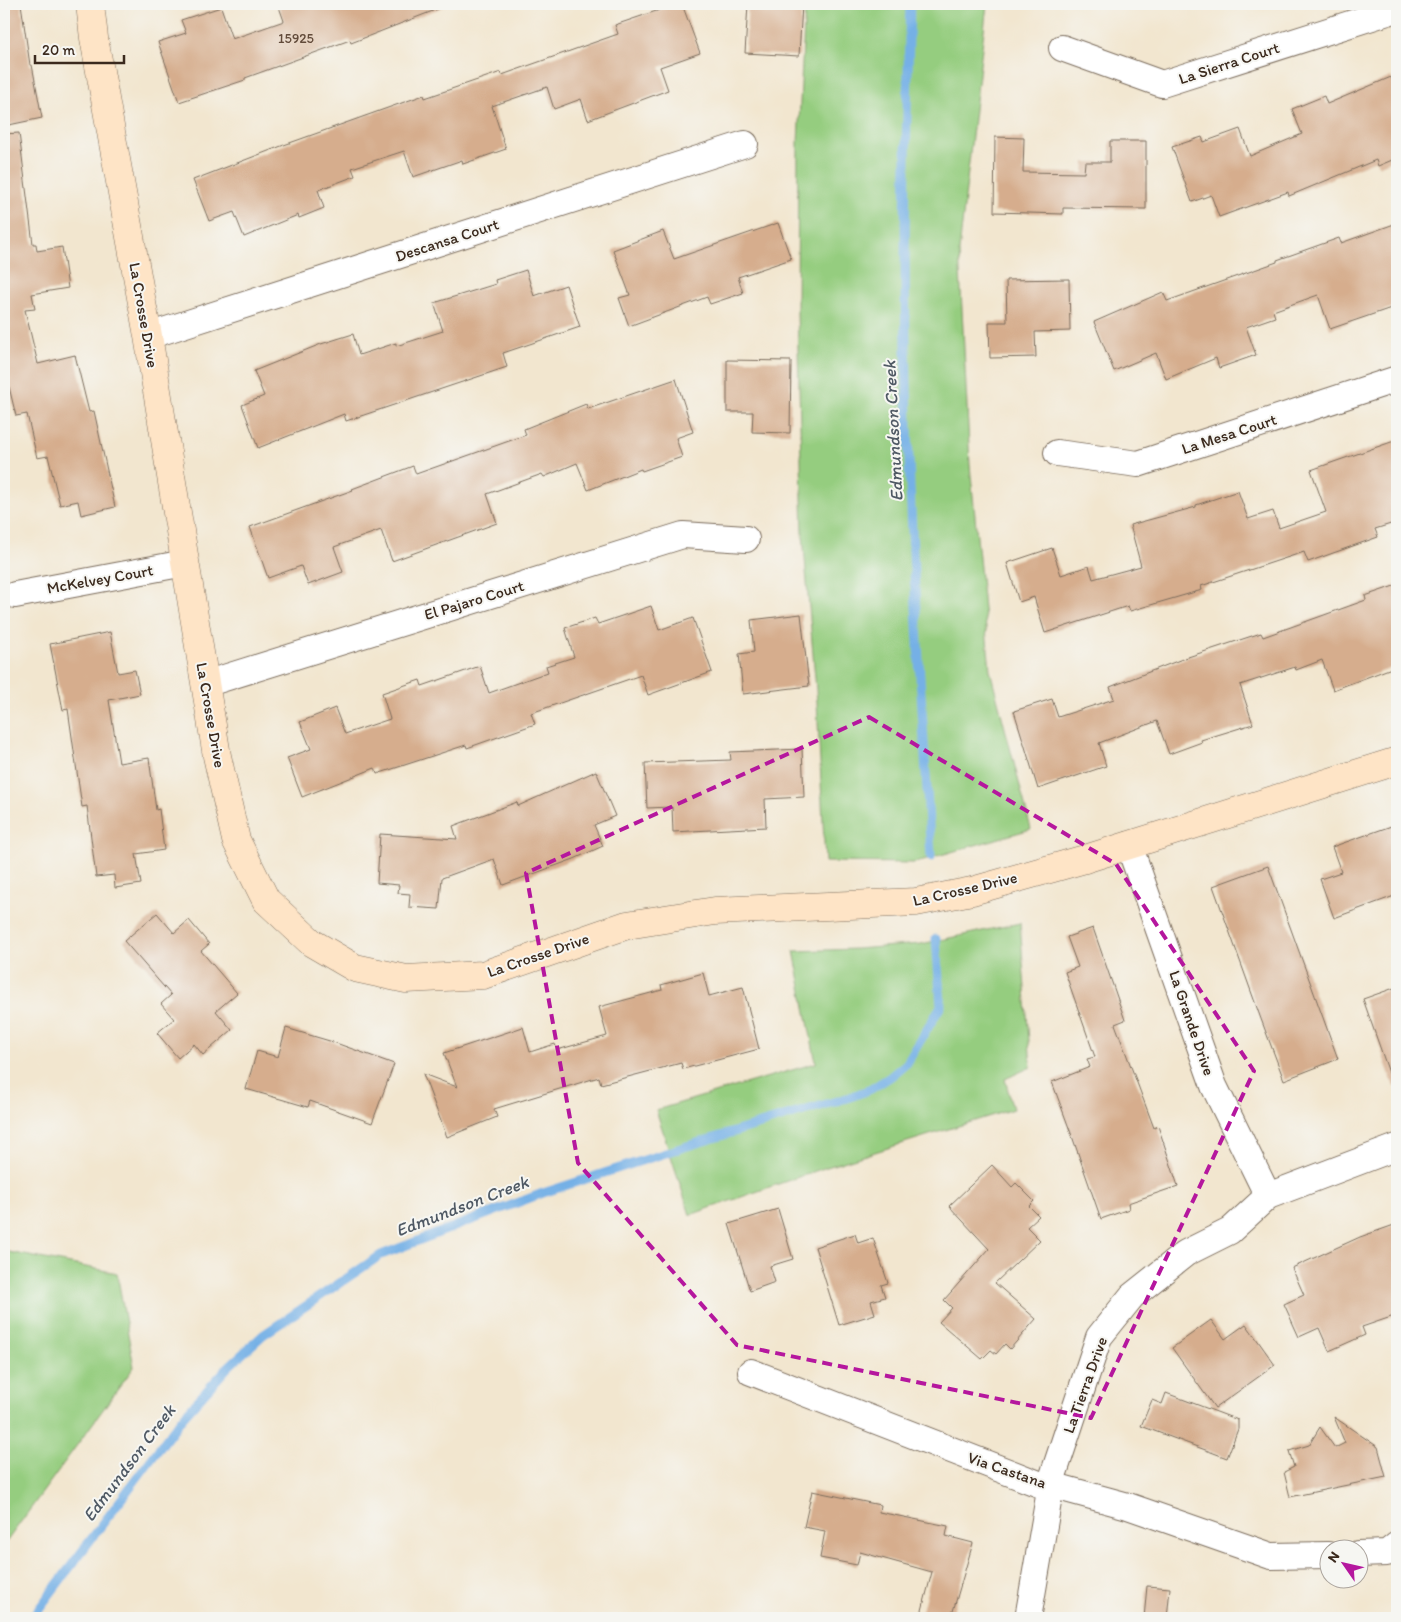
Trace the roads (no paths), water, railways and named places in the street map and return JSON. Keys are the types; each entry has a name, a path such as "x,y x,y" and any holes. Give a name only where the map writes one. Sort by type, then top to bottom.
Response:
{"street":[{"name":"La Crosse Drive","path":"90,4 94,38 148,336 217,756 236,840 266,900 312,943 355,968 406,979 483,975 627,925 715,911 916,902 972,890 1129,845 1397,761"},
{"name":"La Sierra Court","path":"1062,48 1162,84 1397,9"},
{"name":"Descansa Court","path":"148,336 745,144"},
{"name":"La Mesa Court","path":"1057,453 1138,464 1397,378"},
{"name":"El Pajaro Court","path":"205,684 683,535 746,539"},
{"name":"McKelvey Court","path":"15,594 185,563"},
{"name":"La Grande Drive","path":"1129,845 1214,1086 1268,1196"},
{"name":"La Tierra Drive","path":"1028,1618 1050,1487 1100,1337 1132,1296 1186,1253 1230,1231 1268,1196 1397,1147"},
{"name":"Via Castana","path":"750,1372 1050,1487 1128,1506 1271,1556 1318,1555"},
{"path":"1368,1555 1394,1557"}],"waterway":[{"name":"Edmundson Creek","path":"910,4 907,99 906,338 914,563 931,857"},
{"name":"Edmundson Creek","path":"32,1618 182,1418 228,1367 263,1335 381,1255 543,1193 871,1089 907,1063 941,1006 936,939"}]}
